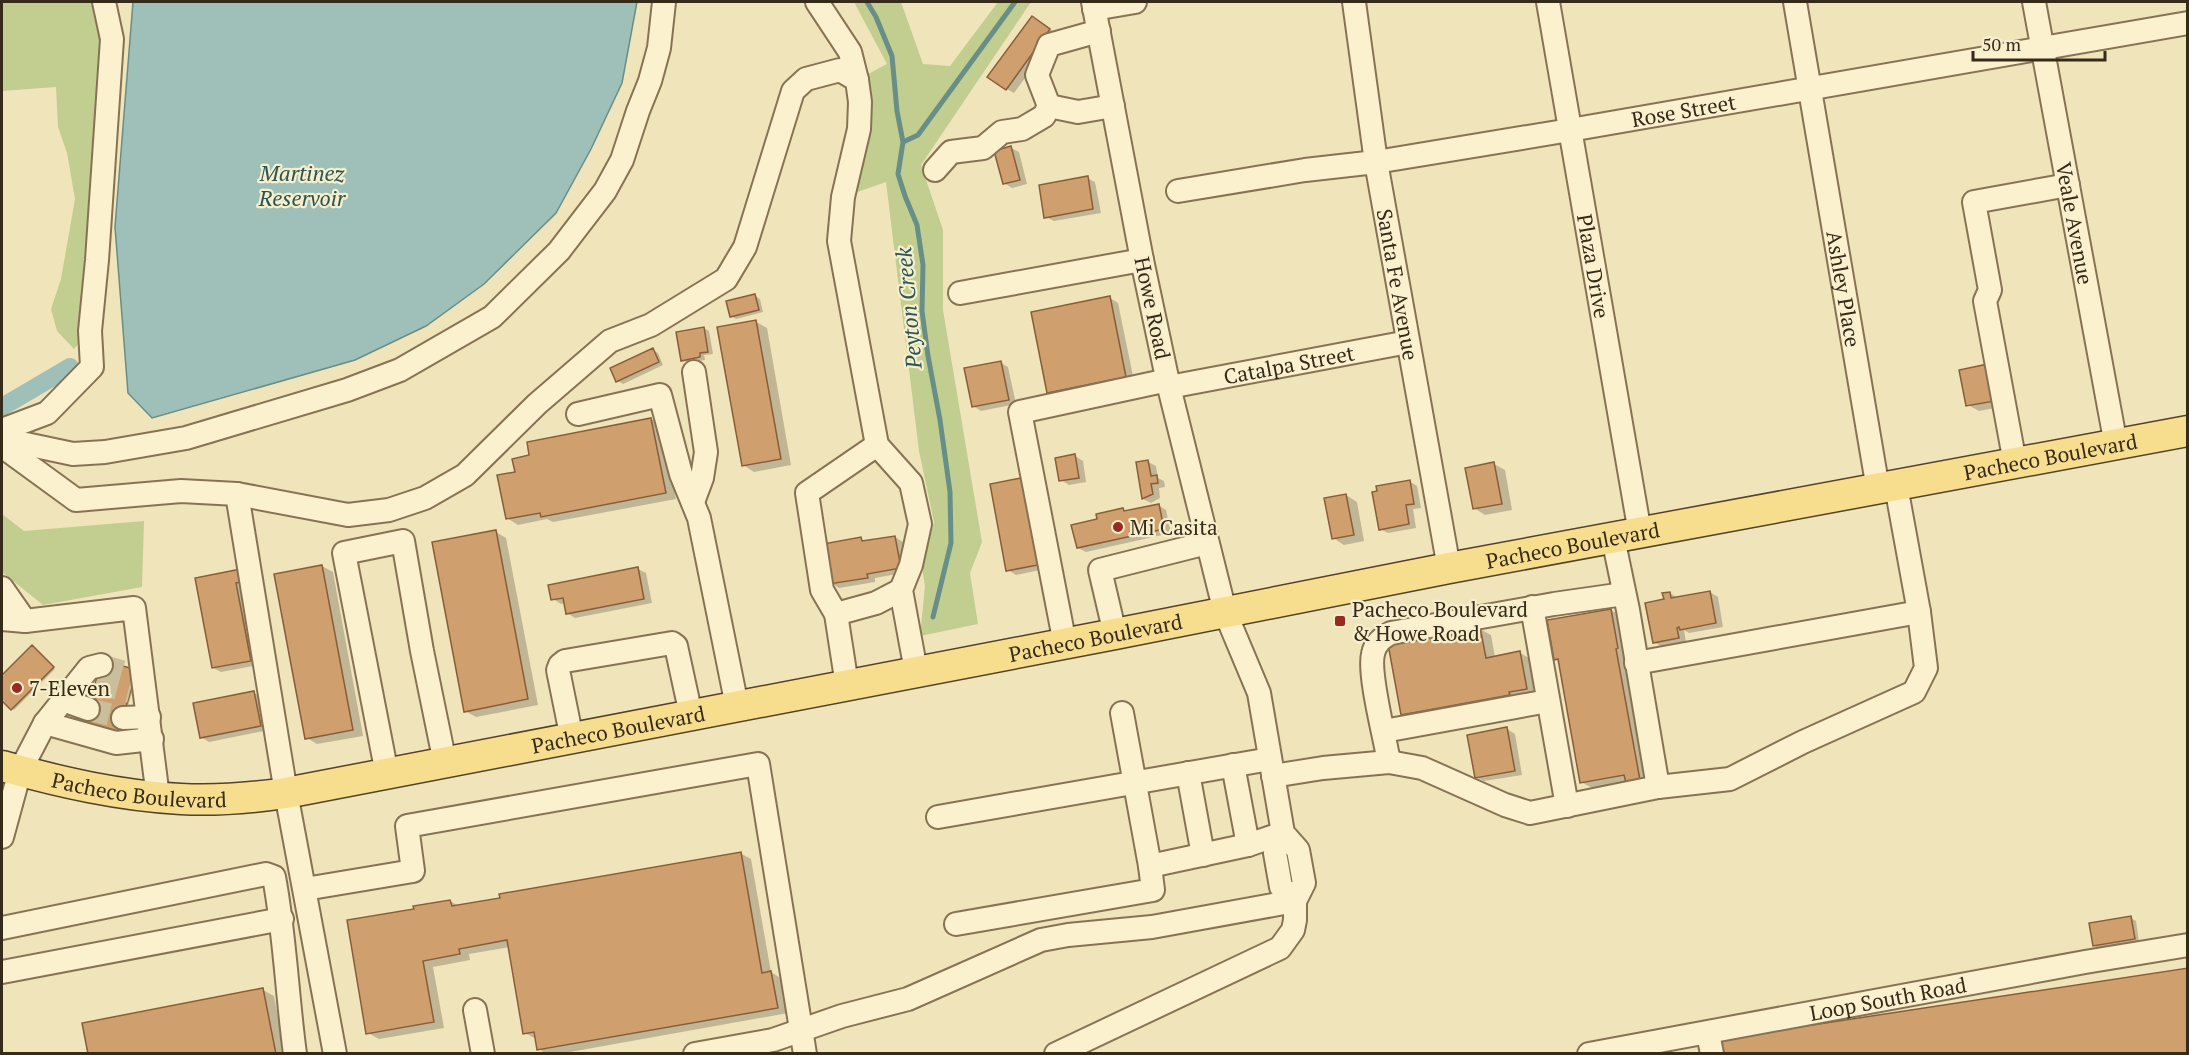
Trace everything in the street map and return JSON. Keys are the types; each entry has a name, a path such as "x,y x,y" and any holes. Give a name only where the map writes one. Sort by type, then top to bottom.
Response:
{"main road":[{"name":"Pacheco Boulevard","path":"11,768 64,782 158,797 247,798 286,793 1449,568 2187,431"}],"street":[{"path":"2,430 47,413 92,367 90,331 112,39 104,2"},
{"path":"2,439 73,454 105,452 186,438 347,390 400,370 492,318 559,251 605,191 622,160 650,81 659,48 664,2"},
{"path":"817,2 850,52 861,102 859,129 843,197 839,241 877,445 912,483 920,524 911,565 901,590 916,671"},
{"path":"935,170 951,152 983,148 1002,132 1023,129 1044,116 1049,106 1036,75 1049,45 1095,14 1135,2"},
{"name":"Santa Fe Avenue","path":"1354,2 1376,162 1449,568"},
{"name":"Plaza Drive","path":"1548,2 1570,130 1626,536 1624,594 1658,787"},
{"name":"Ashley Place","path":"938,818 1233,765 1323,768 1389,762 1422,768 1519,811 1542,812 1658,787 1730,779 1803,742 1914,692 1926,668 1919,612 1887,487 1795,2"},
{"name":"Veale Avenue","path":"2034,2 2116,445"},
{"name":"Howe Road","path":"1095,14 1168,383 1225,612 1259,693 1283,834"},
{"name":"Rose Street","path":"1178,191 1570,130 2042,50 2187,23"},
{"path":"2,446 76,500 181,491 237,494 348,515 389,510 425,498 465,475 537,404 610,341 651,325 726,279 745,247 793,91 806,79 840,70 857,80"},
{"path":"1049,106 1078,112 1113,106"},
{"path":"2015,463 1985,300 1990,290 1974,202 2068,184"},
{"path":"960,293 1142,260"},
{"name":"Catalpa Street","path":"1065,644 1020,412 1168,383 1408,342"},
{"path":"693,502 702,478 706,452 694,372"},
{"path":"578,414 660,395 681,474 699,518 737,706"},
{"path":"847,685 836,614 822,590 807,493 877,445"},
{"path":"237,494 286,793 335,1053"},
{"path":"387,774 344,553 354,550 404,541 422,651 446,762"},
{"path":"1115,634 1100,570 1207,543"},
{"path":"2,588 25,621"},
{"path":"836,614 876,603 901,590"},
{"path":"1389,762 1372,666 1375,646 1382,638 1391,633 1532,607 1624,594"},
{"path":"1532,607 1567,806"},
{"path":"2,619 25,621 134,608 139,685 150,728 158,797"},
{"path":"1636,663 1919,612"},
{"path":"572,739 558,670 565,661 672,643 676,646 691,715"},
{"path":"2,837 11,768 63,700 92,676"},
{"path":"63,700 88,709"},
{"path":"1384,731 1548,701"},
{"path":"956,924 1153,890 1122,713"},
{"path":"123,718 150,728"},
{"path":"45,723 116,742 150,728"},
{"path":"305,889 413,871 407,826 758,764 805,1053"},
{"path":"1233,765 1248,845"},
{"path":"1188,773 1203,855"},
{"path":"1150,866 1248,845 1283,834"},
{"path":"1056,1053 1280,948 1293,930 1295,920 1295,901 1281,887 1275,853 1283,834"},
{"path":"2,928 266,874 274,877 282,919 287,998 295,1053"},
{"path":"695,1053 773,1040 842,1016 908,999 1041,940 1068,935 1152,927 1295,901"},
{"path":"2,972 282,919"},
{"name":"Loop South Road","path":"1589,1053 1710,1043 2073,964 2187,945"},
{"path":"475,1010 483,1053"}],"green space":[{"path":"2,2 104,2 90,331 74,349 57,331 51,309 61,279 75,199 67,153 58,127 56,87 2,91"},
{"path":"854,2 901,2 923,64 950,66 998,2 1031,2 921,165 943,230 943,310 982,542 970,573 978,624 920,636 925,586 922,568 934,522 919,451 886,182 843,197 857,80 887,64"},
{"path":"2,514 24,531 144,521 142,587 43,605 2,572"}],"water":[{"name":"Martinez Reservoir","path":"133,2 637,2 622,83 591,149 556,213 484,284 426,326 355,360 152,418 128,393 115,227"}],"building":[{"path":"1032,16 1050,29 1006,90 987,77"},
{"path":"1011,146 1020,180 1003,184 994,151"},
{"path":"1088,176 1093,209 1044,218 1039,185"},
{"path":"755,294 759,310 730,317 726,301"},
{"path":"1110,296 1126,377 1047,393 1031,312"},
{"path":"756,320 781,459 742,466 717,327"},
{"path":"704,327 708,352 700,353 700,357 681,361 676,332"},
{"path":"653,348 659,362 616,382 610,368"},
{"path":"1001,361 1009,400 972,407 964,368"},
{"path":"1988,364 1995,401 1966,406 1959,370"},
{"path":"651,418 666,493 541,517 540,513 506,519 497,475 515,472 512,459 529,455 527,442"},
{"path":"1075,454 1079,478 1059,481 1055,458"},
{"path":"1148,460 1151,476 1157,475 1158,483 1151,484 1153,494 1142,499 1136,462"},
{"path":"1494,462 1502,504 1473,509 1465,468"},
{"path":"1021,478 1038,565 1006,571 990,484"},
{"path":"1410,480 1414,504 1406,505 1409,524 1379,530 1372,492 1377,491 1376,486"},
{"path":"1346,494 1354,535 1332,539 1324,498"},
{"name":"Mi Casita","path":"1159,504 1164,529 1077,548 1071,525 1097,519 1096,514"},
{"path":"496,530 528,699 464,712 432,542"},
{"path":"895,536 901,568 867,574 868,578 829,584 823,544 861,537 862,541"},
{"path":"322,565 353,730 305,739 274,574"},
{"path":"638,567 644,599 566,614 563,598 551,600 548,585"},
{"path":"241,569 243,582 236,583 251,661 212,668 195,578"},
{"path":"1710,591 1716,623 1680,630 1679,627 1677,628 1679,638 1653,643 1645,603 1664,599 1662,593 1670,592 1671,598"},
{"path":"1611,609 1640,780 1626,783 1624,775 1580,783 1558,659 1554,660 1547,620"},
{"path":"1480,627 1486,658 1520,651 1527,689 1509,692 1510,695 1401,715 1388,644"},
{"name":"7-Eleven","path":"32,645 54,667 11,710 2,701 2,675"},
{"name":"7-Eleven","path":"102,660 137,670 116,740 82,730"},
{"path":"254,691 261,726 200,738 193,703"},
{"path":"1507,727 1515,771 1475,778 1467,735"},
{"path":"741,852 762,973 771,971 778,1008 537,1050 534,1032 523,1034 507,940 459,949 460,954 423,961 434,1022 366,1034 347,920 414,909 413,906 450,900 452,906 500,898 499,894"},
{"path":"2131,916 2135,939 2093,946 2089,923"},
{"path":"2188,968 2188,1054 1723,1054 1720,1039"},
{"path":"263,988 276,1054 88,1054 82,1023"}],"waterway":[{"name":"Peyton Creek","path":"867,2 876,17 892,56 897,111 903,142 898,174 917,225 923,265 922,311 950,492 951,543 933,617"},
{"path":"903,142 918,135 1015,2"},
{"path":"2,407 70,367"}],"tunnel":[{"path":"101,665 135,675"},
{"path":"96,683 130,692"},
{"path":"88,709 123,718"}],"place":[{"name":"Mi Casita","path":"1118,527"},
{"name":"Pacheco Boulevard & Howe Road","path":"1340,621"},
{"name":"7-Eleven","path":"17,688"}]}
